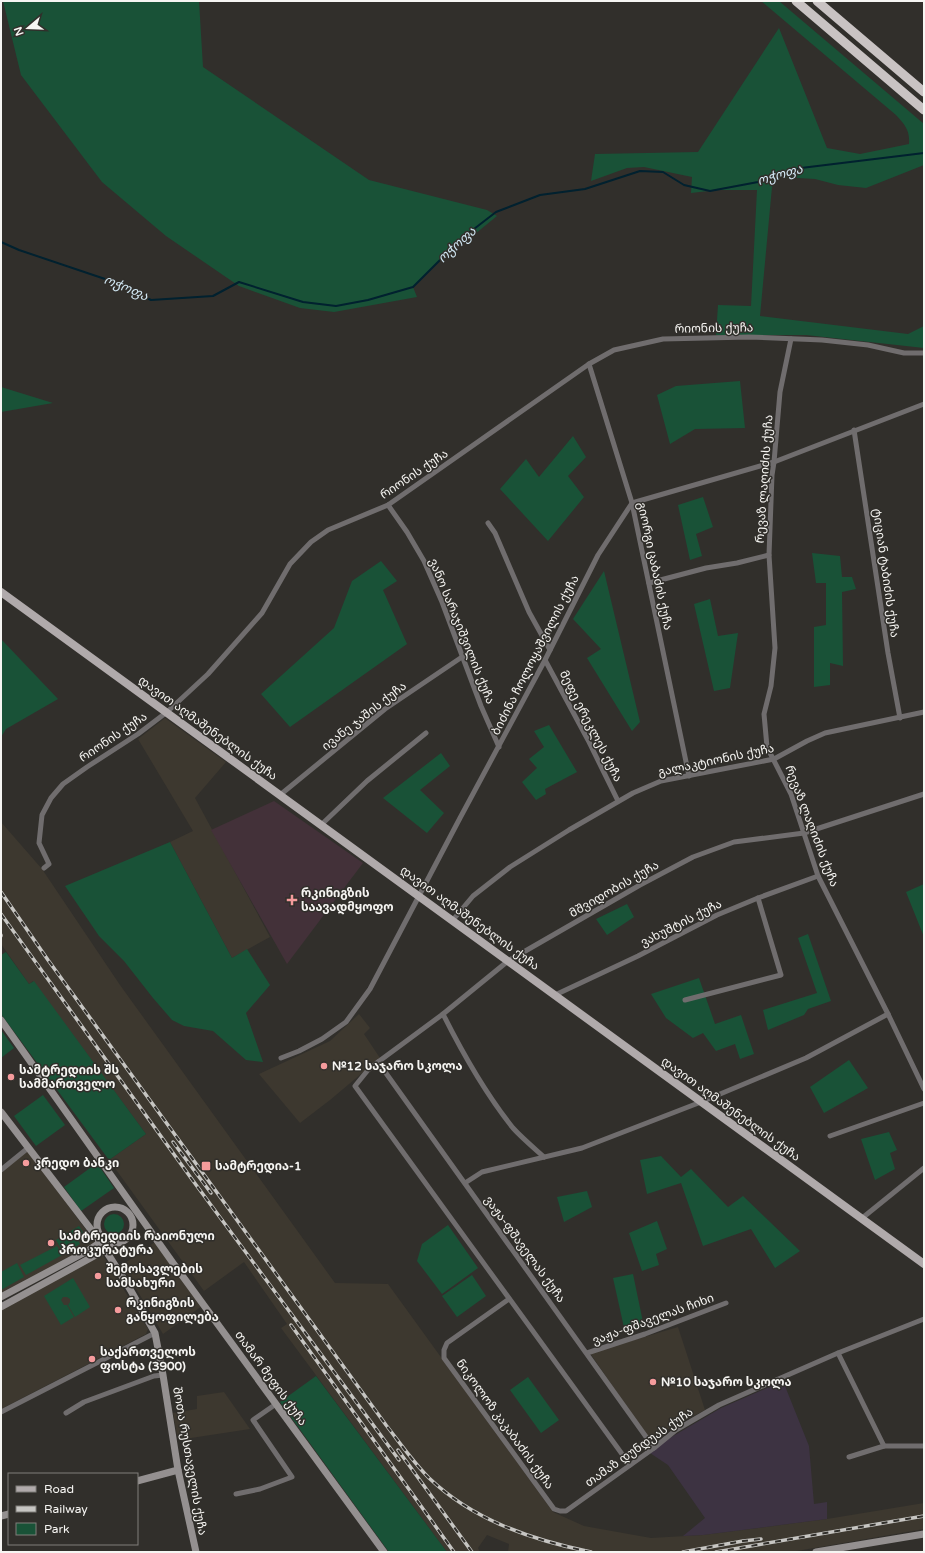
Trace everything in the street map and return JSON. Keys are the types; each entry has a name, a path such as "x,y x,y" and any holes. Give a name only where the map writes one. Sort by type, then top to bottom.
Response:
{"highway":[{"path":"796,1 924,110"},
{"path":"817,1 924,92"}],"main road":[{"name":"დავით აღმაშენებლის ქუჩა","path":"1,592 924,1264"},
{"name":"თამარ მეფის ქუჩა","path":"1,1020 173,1262 384,1552"},
{"name":"შოთა რუსთაველის ქუჩა","path":"1,1112 99,1240 127,1284 155,1333 178,1470 196,1552"},
{"path":"1,1297 98,1244 98,1220 102,1212 109,1208 132,1204"},
{"path":"118,1207 127,1211 133,1224"},
{"path":"98,1229 102,1236 113,1242 118,1242 126,1238 131,1232 133,1224 139,1213"},
{"path":"1,1307 105,1250 113,1242"},
{"path":"138,1481 178,1470"},
{"path":"816,1552 924,1534"}],"street":[{"name":"რიონის ქუჩა","path":"44,868 49,864 38,843 42,815 51,798 63,784 87,766 138,734 166,712 208,674 262,613 290,564 311,542 328,530 388,505 589,364 614,350 663,339 749,337 822,340 868,345 904,353 924,353"},
{"name":"რევაზ ლაღიძის ქუჩა","path":"791,339 780,392 772,475 769,555 774,648 771,686 764,714 767,747 791,794 818,876 924,1089"},
{"name":"გიორგი ცაბაძის ქუჩა","path":"589,364 632,503 689,776"},
{"path":"632,503 774,462 924,404"},
{"name":"ტიციან ტაბიძის ქუჩა","path":"854,430 888,653 900,718"},
{"name":"ბიძინა ჩოლოყაშვილის ქუჩა","path":"281,1058 322,1040 346,1022 370,989 545,660 598,555 632,503"},
{"name":"ვანო სარაჯიშვილის ქუჩა","path":"388,505 408,532 424,561 481,706 499,747"},
{"path":"488,523 495,533 529,612 550,650"},
{"path":"649,583 706,568 737,563 769,555"},
{"name":"ივანე ჯაშის ქუჩა","path":"280,795 385,709 462,656"},
{"name":"მეფე ერეკლეს ქუჩა","path":"545,660 588,740 618,801"},
{"name":"გალაკტიონის ქუჩა","path":"452,921 473,896 510,868 569,830 633,793 661,781 774,759 825,733 924,712"},
{"path":"321,825 367,781 426,733"},
{"name":"მშვიდობის ქუჩა","path":"510,1299 355,1086 368,1070 444,1014 508,961 693,856 734,842 804,833 924,794"},
{"name":"ვახუშტის ქუჩა","path":"555,995 638,956 717,915 818,876"},
{"path":"685,1000 781,975 758,898"},
{"path":"444,1014 460,1048 487,1092 513,1129 544,1158"},
{"path":"465,1183 482,1172 582,1148 701,1102 806,1058 888,1014"},
{"name":"ვაჟა-ფშაველას ქუჩა","path":"378,1062 654,1448"},
{"path":"830,1136 924,1103"},
{"path":"1,1170 28,1148"},
{"path":"861,1218 924,1168"},
{"path":"510,1299 630,1465"},
{"name":"ნიკოლოზ კაკაბაძის ქუჩა","path":"510,1299 448,1343 444,1350 444,1358 554,1509 566,1511"},
{"name":"ვაჟა-ფშაველას ჩიხი","path":"587,1353 645,1334 726,1303"},
{"name":"თამაზ დუნდუას ქუჩა","path":"566,1511 654,1448 676,1430 719,1405 838,1353 924,1319"},
{"path":"1,1412 155,1333"},
{"path":"838,1353 884,1446"},
{"path":"66,1413 84,1402 154,1376 163,1375"},
{"path":"236,1494 260,1489 292,1477 253,1420 276,1404"},
{"path":"848,1457 884,1446 924,1446"}],"shaded area":[{"path":"165,718 226,762 195,798 270,937 232,958 170,842 193,831 138,739"},
{"name":"რკინიგზის საავადმყოფო","path":"274,801 363,863 287,964 211,830"},
{"path":"1,822 42,869 120,985 335,1283 388,1284 553,1512 584,1526 651,1538 703,1535 827,1519 924,1503 924,1529 791,1552 508,1552 509,1544 487,1535 478,1548 480,1552 447,1552 281,1328 287,1324 244,1262 204,1291 109,1160 146,1134 33,981 29,984 1,944"},
{"name":"№12 საჯარო სკოლა","path":"359,1014 370,1028 364,1034 380,1058 300,1123 259,1074 330,1041"},
{"path":"27,1150 95,1242 1,1295 1,1173"},
{"path":"155,1242 202,1306 163,1334 122,1265"},
{"path":"102,1254 148,1329 146,1334 1,1409 1,1309"},
{"name":"№10 საჯარო სკოლა","path":"678,1327 705,1410 649,1439 590,1353"},
{"path":"783,1381 809,1446 814,1504 827,1502 827,1519 703,1535 683,1536 705,1518 668,1465 650,1453 663,1442 721,1408"},
{"path":"224,1392 250,1429 178,1440 173,1413 197,1409 197,1396"}],"green space":[{"path":"3,1 199,1 203,67 369,180 487,210 497,216 464,243 461,239 413,287 417,297 334,312 300,308 239,286 166,236 102,182 21,75"},
{"path":"761,1 779,1 924,124 924,165 866,188 838,185 815,179 781,177 772,187 760,316 908,334 924,326 924,348 806,335 716,335 718,305 751,306 757,190 717,190 691,193 692,177 644,167 627,168 591,181 595,154 698,152 779,28 827,148 860,154 909,144 909,135 906,128 896,115"},
{"path":"740,381 745,428 695,429 670,444 657,395 676,386"},
{"path":"1,387 53,403 1,412"},
{"path":"573,436 586,457 568,476 584,497 548,541 500,489 526,459 539,477"},
{"path":"703,497 713,527 696,534 702,556 690,560 678,505"},
{"path":"812,553 840,556 842,577 852,577 856,589 842,592 843,666 830,663 830,685 814,687 814,627 826,625 826,583 816,583"},
{"path":"381,561 397,581 383,590 407,644 290,727 261,694 334,628 352,581"},
{"path":"604,571 640,722 632,731 587,658 601,649 573,619"},
{"path":"710,599 718,636 738,633 730,688 714,691 694,604"},
{"path":"1,639 58,699 6,729 1,737"},
{"path":"549,725 577,772 545,789 546,794 536,800 522,782 537,768 529,759 544,747 534,731"},
{"path":"441,753 450,766 420,790 444,813 427,833 383,798"},
{"path":"170,842 232,958 247,949 270,985 246,1013 263,1062 246,1060 213,1031 184,1026 172,1020 124,961 99,936 65,886"},
{"path":"924,884 924,937 906,892"},
{"path":"627,904 634,917 607,935 596,919"},
{"path":"808,934 831,1001 808,1009 804,1015 768,1030 763,1010 817,993 798,938"},
{"path":"6,952 29,984 34,981 146,1134 109,1160 1,1014 1,955"},
{"path":"699,978 715,1024 741,1015 754,1054 740,1059 735,1044 716,1051 703,1033 693,1038 666,1018 651,994"},
{"path":"1,1030 14,1048 1,1058"},
{"path":"849,1060 868,1088 824,1113 810,1087"},
{"path":"43,1095 65,1125 36,1146 14,1116"},
{"path":"889,1132 897,1150 890,1153 895,1169 875,1180 861,1139"},
{"path":"661,1156 681,1177 691,1169 728,1207 743,1196 800,1251 775,1268 751,1229 703,1246 681,1183 647,1194 640,1160"},
{"path":"97,1163 114,1188 81,1211 64,1187"},
{"path":"587,1191 592,1207 564,1222 557,1197"},
{"path":"114,1214 121,1217 124,1224 121,1231 114,1234 107,1231 104,1224 107,1217"},
{"path":"657,1221 667,1249 656,1254 659,1265 642,1271 629,1233"},
{"path":"448,1225 478,1268 442,1294 417,1261 422,1244"},
{"path":"79,1226 88,1240 85,1242 81,1236 77,1238 80,1244 64,1254 56,1240"},
{"path":"57,1246 62,1255 26,1275 20,1265"},
{"path":"17,1263 24,1277 1,1290 1,1272"},
{"path":"633,1274 644,1327 625,1332 613,1278"},
{"path":"472,1275 486,1296 457,1317 442,1296"},
{"path":"73,1278 90,1307 75,1317 68,1305 70,1299 63,1297 61,1300 64,1305 67,1305 74,1317 61,1325 44,1296"},
{"path":"316,1376 447,1552 389,1552 280,1402"},
{"path":"528,1377 559,1420 541,1433 510,1390"}],"waterway":[{"name":"ოჭოფა","path":"1,242 19,250 111,281 151,300 213,296 239,282 303,302 336,306 368,300 413,287 461,239 496,212 540,195 585,189 640,171 663,172 684,185 710,191 758,182 801,168 924,153"}],"railway":[{"path":"1,892 48,960 386,1425 423,1472 446,1493 484,1517 525,1534 591,1552"},
{"path":"1,914 191,1178 399,1460"},
{"path":"173,1142 211,1193"},
{"path":"291,1325 454,1552"},
{"path":"398,1450 472,1552"},
{"path":"716,1552 924,1516"},
{"path":"683,1552 761,1539"}],"place":[{"name":"რკინიგზის საავადმყოფო","path":"292,900"},
{"name":"№12 საჯარო სკოლა","path":"324,1066"},
{"name":"სამტრედიის შს სამმართველო","path":"11,1077"},
{"name":"კრედო ბანკი","path":"26,1163"},
{"name":"სამტრედია-1","path":"206,1166"},
{"name":"სამტრედიის რაიონული პროკურატურა","path":"51,1243"},
{"name":"შემოსავლების სამსახური","path":"98,1276"},
{"name":"რკინიგზის განყოფილება","path":"118,1310"},
{"name":"საქართველოს ფოსტა (3900)","path":"92,1359"},
{"name":"№10 საჯარო სკოლა","path":"653,1382"}]}
